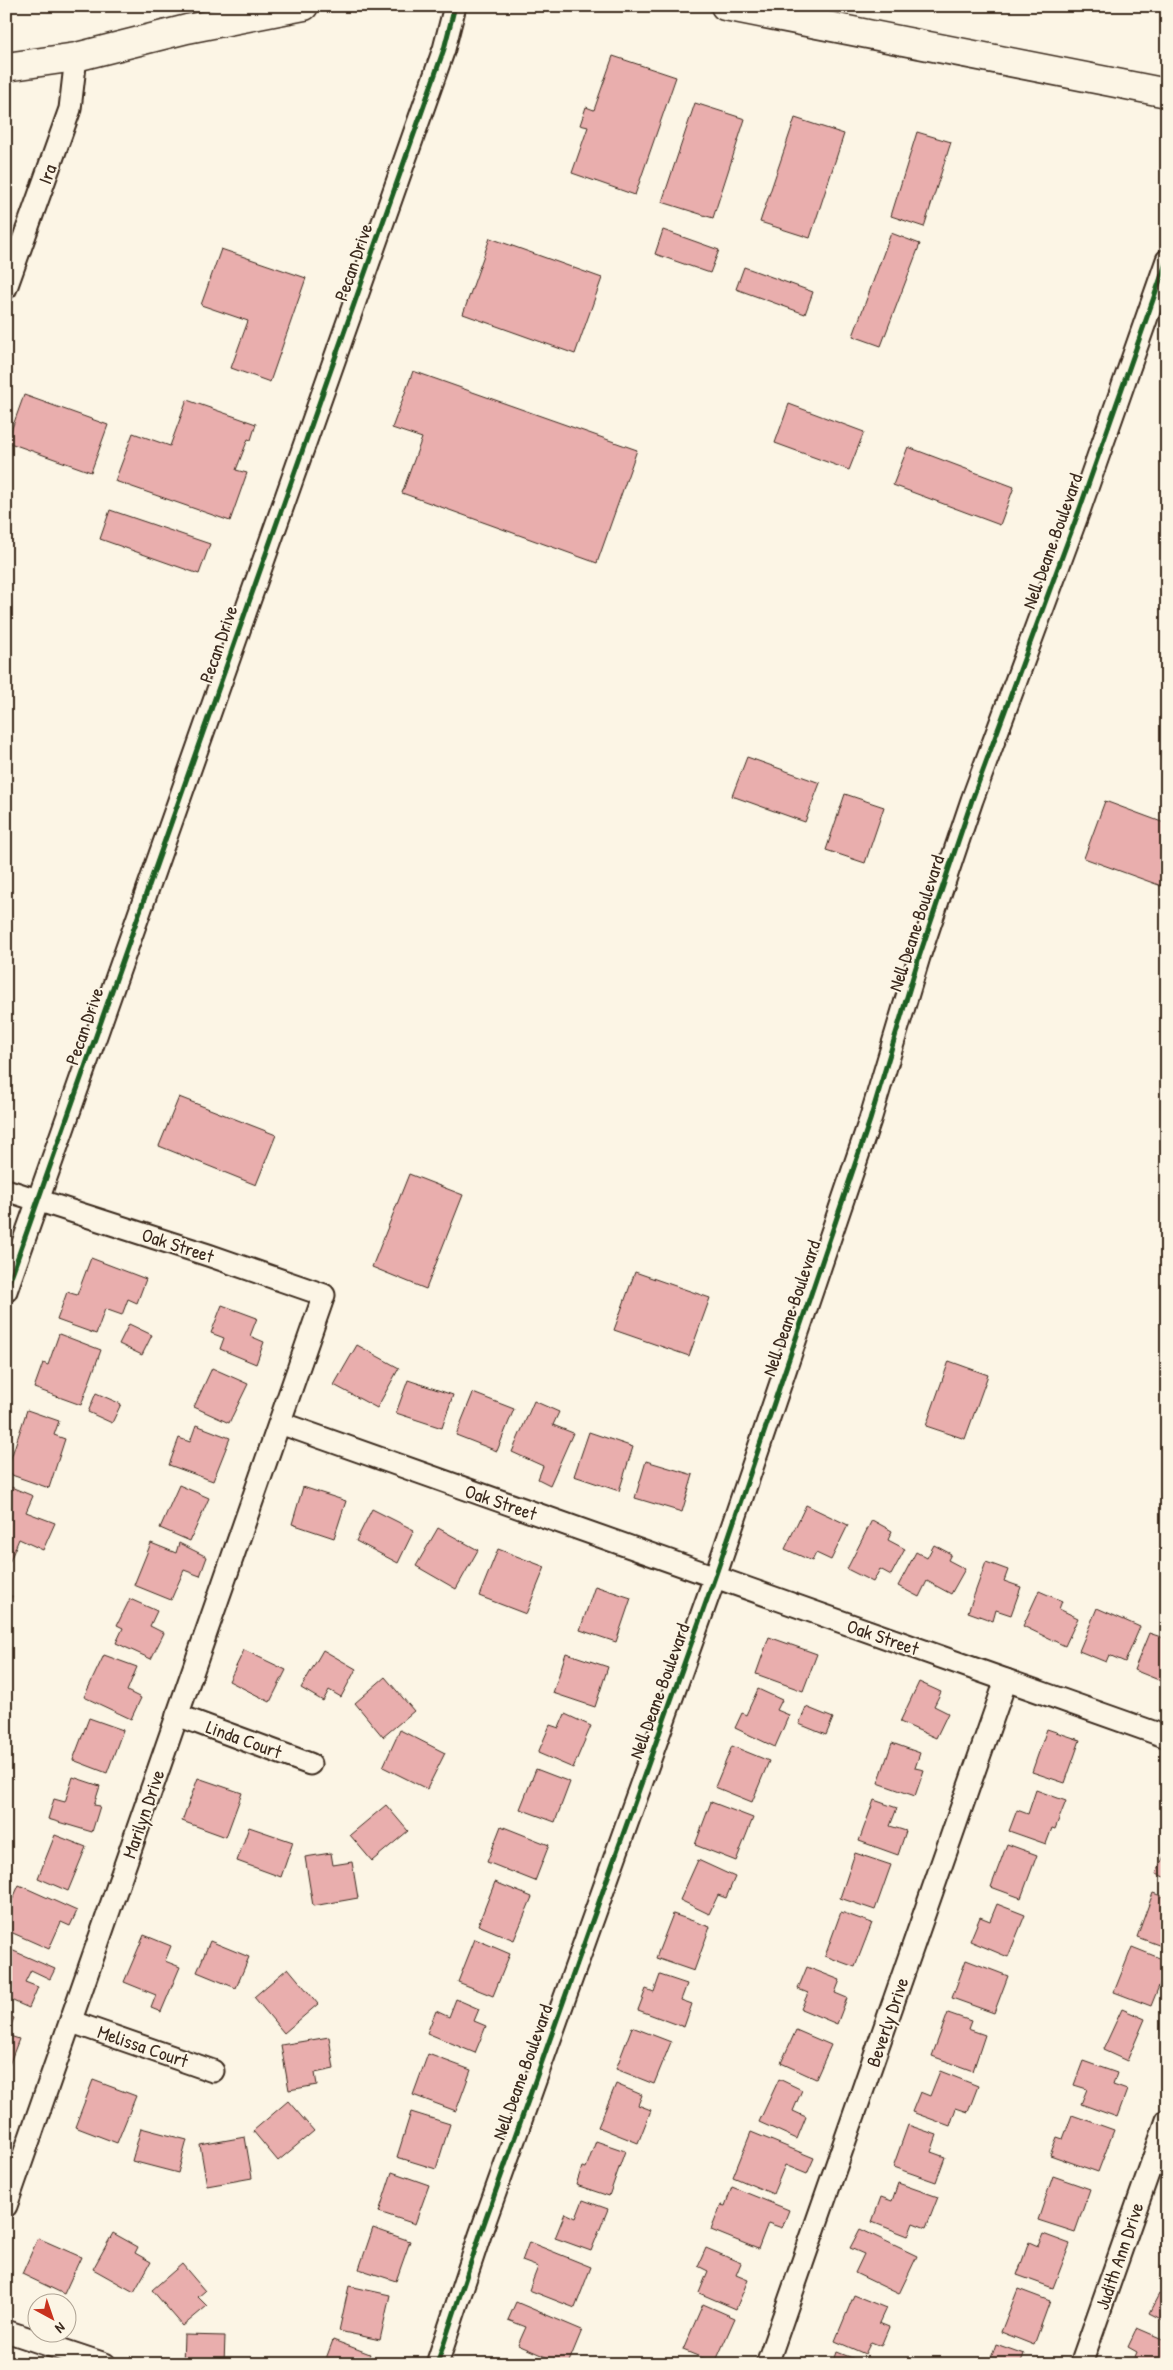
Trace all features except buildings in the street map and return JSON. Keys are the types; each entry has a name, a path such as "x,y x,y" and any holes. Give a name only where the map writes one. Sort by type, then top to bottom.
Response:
{"main road":[{"path":"6,67 76,57 187,29 304,6"},
{"path":"725,6 1167,93"}],"street":[{"name":"Pecan Drive","path":"6,1291 438,67 455,6"},
{"name":"Ira","path":"6,288 70,109 76,57"},
{"name":"Nell Deane Boulevard","path":"437,2364 480,2234 715,1578 870,1120 920,957 972,800 1080,508 1167,260"},
{"name":"Oak Street","path":"6,1190 208,1255 324,1295 280,1423 1167,1737"},
{"name":"Marilyn Drive","path":"6,2206 72,2022 177,1715 280,1423"},
{"name":"Beverly Drive","path":"767,2364 1006,1680"},
{"name":"Linda Court","path":"177,1715 310,1764"},
{"name":"Melissa Court","path":"72,2022 214,2071"},
{"name":"Judith Ann Drive","path":"1081,2364 1167,2120"},
{"path":"6,2331 105,2364"}],"cycle path":[{"path":"6,1291 444,49 455,6"},
{"path":"437,2364 480,2235 715,1577 870,1120 919,957 972,800 1080,508 1167,260"}]}
